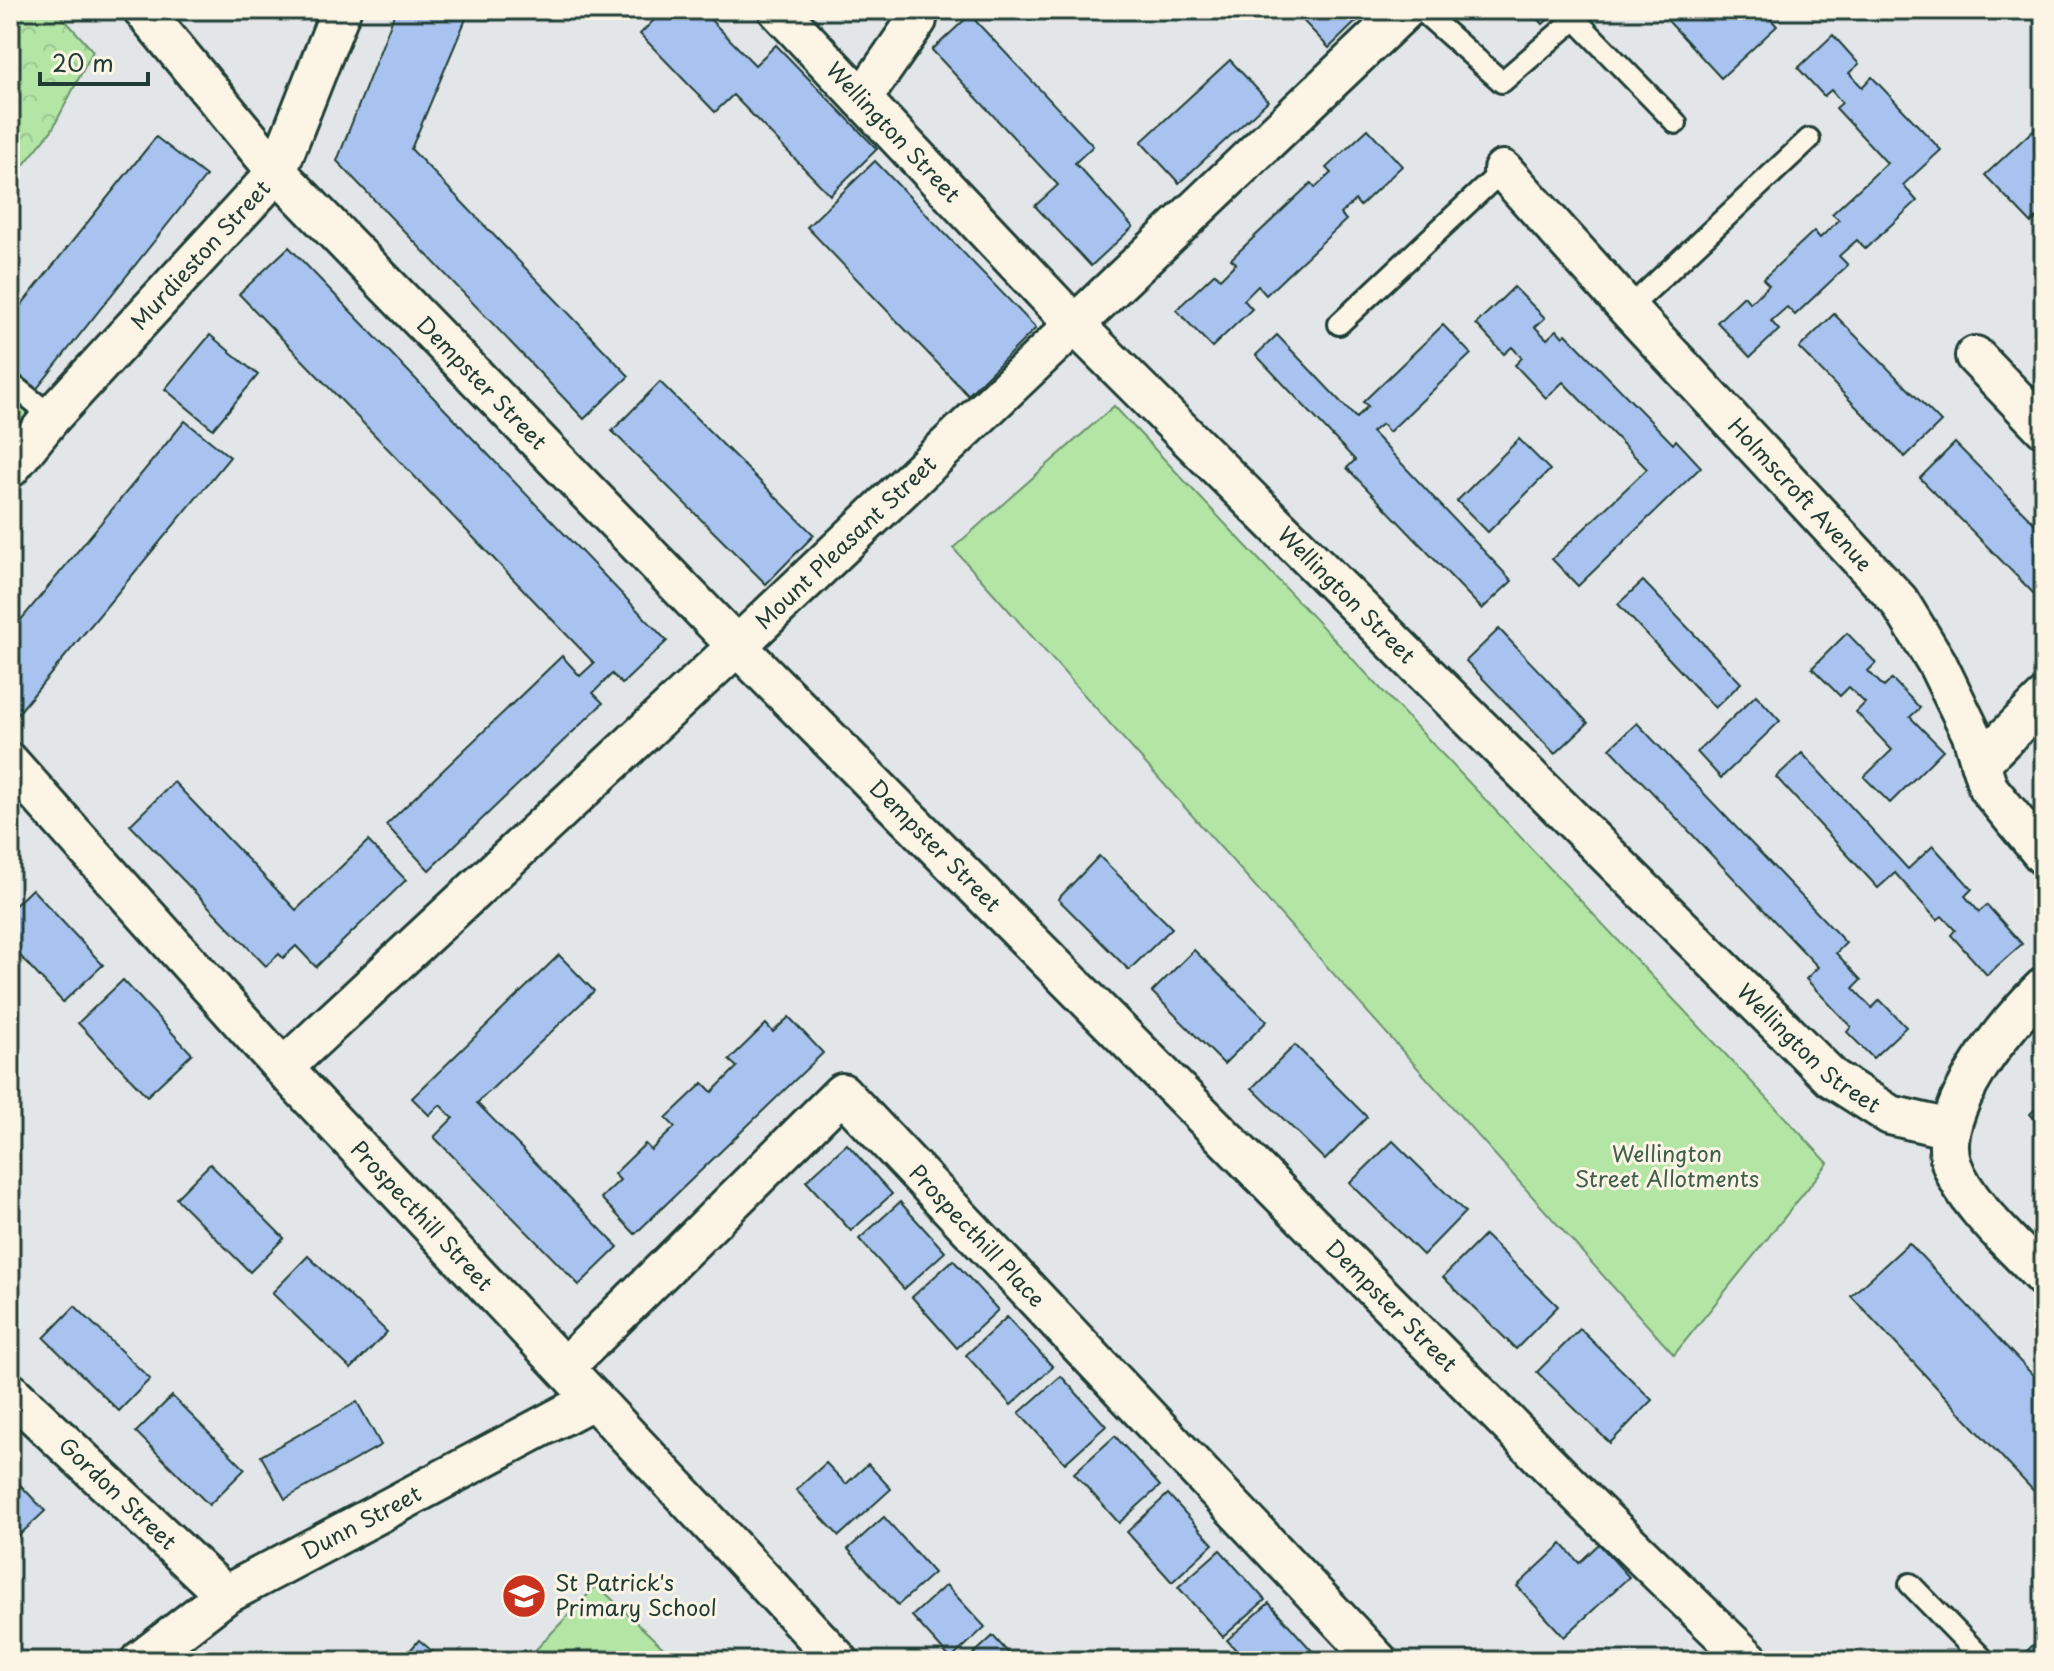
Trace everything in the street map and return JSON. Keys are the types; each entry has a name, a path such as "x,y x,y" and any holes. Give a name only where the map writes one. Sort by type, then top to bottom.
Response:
{"street":[{"name":"Dempster Street","path":"143,10 277,172 737,646 1564,1480 1750,1661"},
{"name":"Murdieston Street","path":"10,468 52,416 277,172 341,10"},
{"name":"Wellington Street","path":"778,10 1074,324 1832,1078 1890,1115 1950,1129"},
{"path":"862,99 917,20 918,10"},
{"name":"Mount Pleasant Street","path":"283,1068 737,646 1405,10"},
{"name":"Holmscroft Avenue","path":"1503,170 1899,601 1937,663 1972,735 1988,788 2044,856"},
{"path":"1975,356 2044,428"},
{"path":"1980,763 2044,699"},
{"name":"Prospecthill Street","path":"10,763 283,1068 839,1661"},
{"path":"2044,987 1980,1063 1950,1129 1951,1162 1966,1193 2044,1278"},
{"name":"Prospecthill Place","path":"565,1367 842,1093 1378,1661"},
{"name":"Gordon Street","path":"10,1392 225,1595"},
{"name":"Dunn Street","path":"140,1661 225,1595 594,1399"}],"lane":[{"path":"1421,10 1502,82 1575,19 1676,123"},
{"path":"1628,309 1809,139"},
{"path":"1339,324 1503,170"},
{"path":"10,383 52,416"},
{"path":"1910,1584 1985,1661"}],"green space":[{"path":"10,10 56,10 93,51 52,130 10,182"},
{"path":"10,368 21,378 38,433 10,468"},
{"name":"Wellington Street Allotments","path":"1114,406 1828,1163 1674,1355 953,548"},
{"path":"597,1585 677,1661 525,1661"}],"building":[{"path":"396,10 457,10 466,19 411,149 629,376 584,419 337,161"},
{"path":"652,10 701,10 755,65 776,45 877,149 830,195 733,95 715,112 640,34 658,16"},
{"path":"1293,10 1368,10 1329,48"},
{"path":"1530,10 1558,10 1543,24"},
{"path":"1658,10 1762,10 1777,26 1721,78"},
{"path":"970,15 1093,146 1075,163 1133,227 1091,266 1035,206 1058,185 932,50"},
{"path":"1833,35 1859,64 1849,73 1862,87 1872,77 1941,150 1903,185 1917,201 1865,249 1857,240 1839,256 1848,265 1795,315 1787,307 1771,321 1779,330 1750,357 1717,322 1744,296 1750,303 1769,285 1763,279 1814,231 1820,238 1839,220 1832,214 1887,163 1836,108 1842,103 1831,90 1824,96 1798,68"},
{"path":"1230,60 1268,101 1179,183 1141,142"},
{"path":"2044,120 2044,211 2031,223 1985,175"},
{"path":"1368,129 1402,166 1360,206 1355,200 1341,214 1346,220 1266,295 1258,286 1244,300 1252,309 1212,347 1176,310 1215,273 1220,279 1236,263 1231,259 1311,183 1315,188 1331,173 1326,168"},
{"path":"156,137 206,176 35,391 10,371 10,319"},
{"path":"875,161 1036,328 968,395 807,227"},
{"path":"289,247 667,641 622,684 612,674 593,693 603,703 429,870 386,825 562,656 580,676 594,663 239,294"},
{"path":"1514,287 1545,318 1535,327 1547,339 1557,330 1563,337 1566,334 1673,444 1676,440 1701,467 1578,586 1552,559 1647,469 1563,382 1546,398 1515,365 1522,358 1512,347 1504,354 1476,324"},
{"path":"1834,314 1941,422 1905,457 1799,348"},
{"path":"1443,325 1471,354 1389,432 1382,424 1372,432 1512,581 1482,609 1347,468 1355,460 1256,355 1277,335 1356,418 1368,406 1363,402"},
{"path":"210,335 258,375 213,429 165,389"},
{"path":"660,382 814,535 766,584 612,431"},
{"path":"185,421 230,457 15,717 10,713 10,633"},
{"path":"1519,439 1550,470 1488,532 1457,501"},
{"path":"1955,443 2044,533 2044,604 1920,478"},
{"path":"1643,581 1741,683 1715,708 1618,604"},
{"path":"1499,629 1588,723 1555,754 1466,661"},
{"path":"1847,633 1876,663 1868,671 1884,687 1892,679 1920,708 1910,717 1943,750 1890,803 1864,777 1892,750 1856,712 1865,703 1849,687 1840,696 1812,668"},
{"path":"1756,695 1780,721 1721,778 1697,752"},
{"path":"1637,723 1846,943 1836,953 1861,980 1853,988 1872,1008 1880,1000 1906,1027 1873,1058 1847,1032 1851,1027 1806,979 1818,967 1610,748"},
{"path":"1802,753 1908,869 1933,846 1972,889 1965,896 1979,912 1987,905 2022,944 1987,975 1951,935 1955,930 1942,916 1937,920 1895,873 1878,888 1776,777"},
{"path":"174,782 296,910 368,841 406,880 316,967 296,946 283,958 279,954 266,966 130,825"},
{"path":"1099,856 1172,928 1129,970 1058,899"},
{"path":"32,889 103,965 63,1002 10,945 10,910"},
{"path":"1194,950 1267,1021 1224,1064 1152,992"},
{"path":"559,955 594,991 477,1103 618,1247 579,1285 434,1137 453,1118 440,1105 429,1115 412,1098"},
{"path":"123,980 192,1054 147,1096 78,1023"},
{"path":"789,1017 823,1053 635,1234 601,1198 620,1180 614,1174 645,1144 651,1150 675,1127 666,1118 703,1083 712,1092 737,1067 729,1060 766,1024 773,1032"},
{"path":"1295,1045 1367,1117 1325,1160 1252,1088"},
{"path":"2044,1101 2044,1129 2030,1114"},
{"path":"1393,1141 1465,1212 1423,1255 1350,1183"},
{"path":"847,1144 892,1194 851,1231 806,1181"},
{"path":"210,1164 284,1238 250,1272 176,1198"},
{"path":"900,1202 945,1252 904,1289 859,1239"},
{"path":"1485,1235 1558,1306 1516,1349 1443,1277"},
{"path":"1909,1243 2044,1387 2044,1502 1851,1296"},
{"path":"308,1256 387,1332 351,1369 272,1293"},
{"path":"953,1260 998,1310 957,1348 912,1297"},
{"path":"75,1306 150,1379 119,1411 44,1338"},
{"path":"1007,1317 1053,1367 1011,1405 966,1355"},
{"path":"1580,1329 1652,1400 1610,1443 1537,1372"},
{"path":"1061,1376 1106,1426 1065,1463 1019,1413"},
{"path":"172,1396 245,1469 209,1505 136,1432"},
{"path":"357,1402 381,1445 285,1499 261,1456"},
{"path":"1115,1436 1160,1486 1119,1523 1074,1473"},
{"path":"826,1463 846,1484 868,1464 891,1489 839,1536 796,1490"},
{"path":"10,1474 45,1511 13,1541 10,1538"},
{"path":"1168,1494 1213,1544 1172,1582 1127,1532"},
{"path":"884,1517 934,1573 898,1605 848,1549"},
{"path":"1562,1544 1579,1563 1599,1544 1629,1577 1564,1637 1517,1586"},
{"path":"1220,1550 1265,1600 1223,1637 1178,1587"},
{"path":"946,1585 985,1627 951,1659 912,1616"},
{"path":"1269,1603 1314,1653 1305,1661 1246,1661 1227,1640"},
{"path":"2044,1634 2044,1661 2035,1661 2026,1652"},
{"path":"993,1636 1016,1661 966,1661"},
{"path":"419,1640 444,1661 401,1661"}],"place":[{"name":"St Patrick's Primary School","path":"524,1596"}]}
